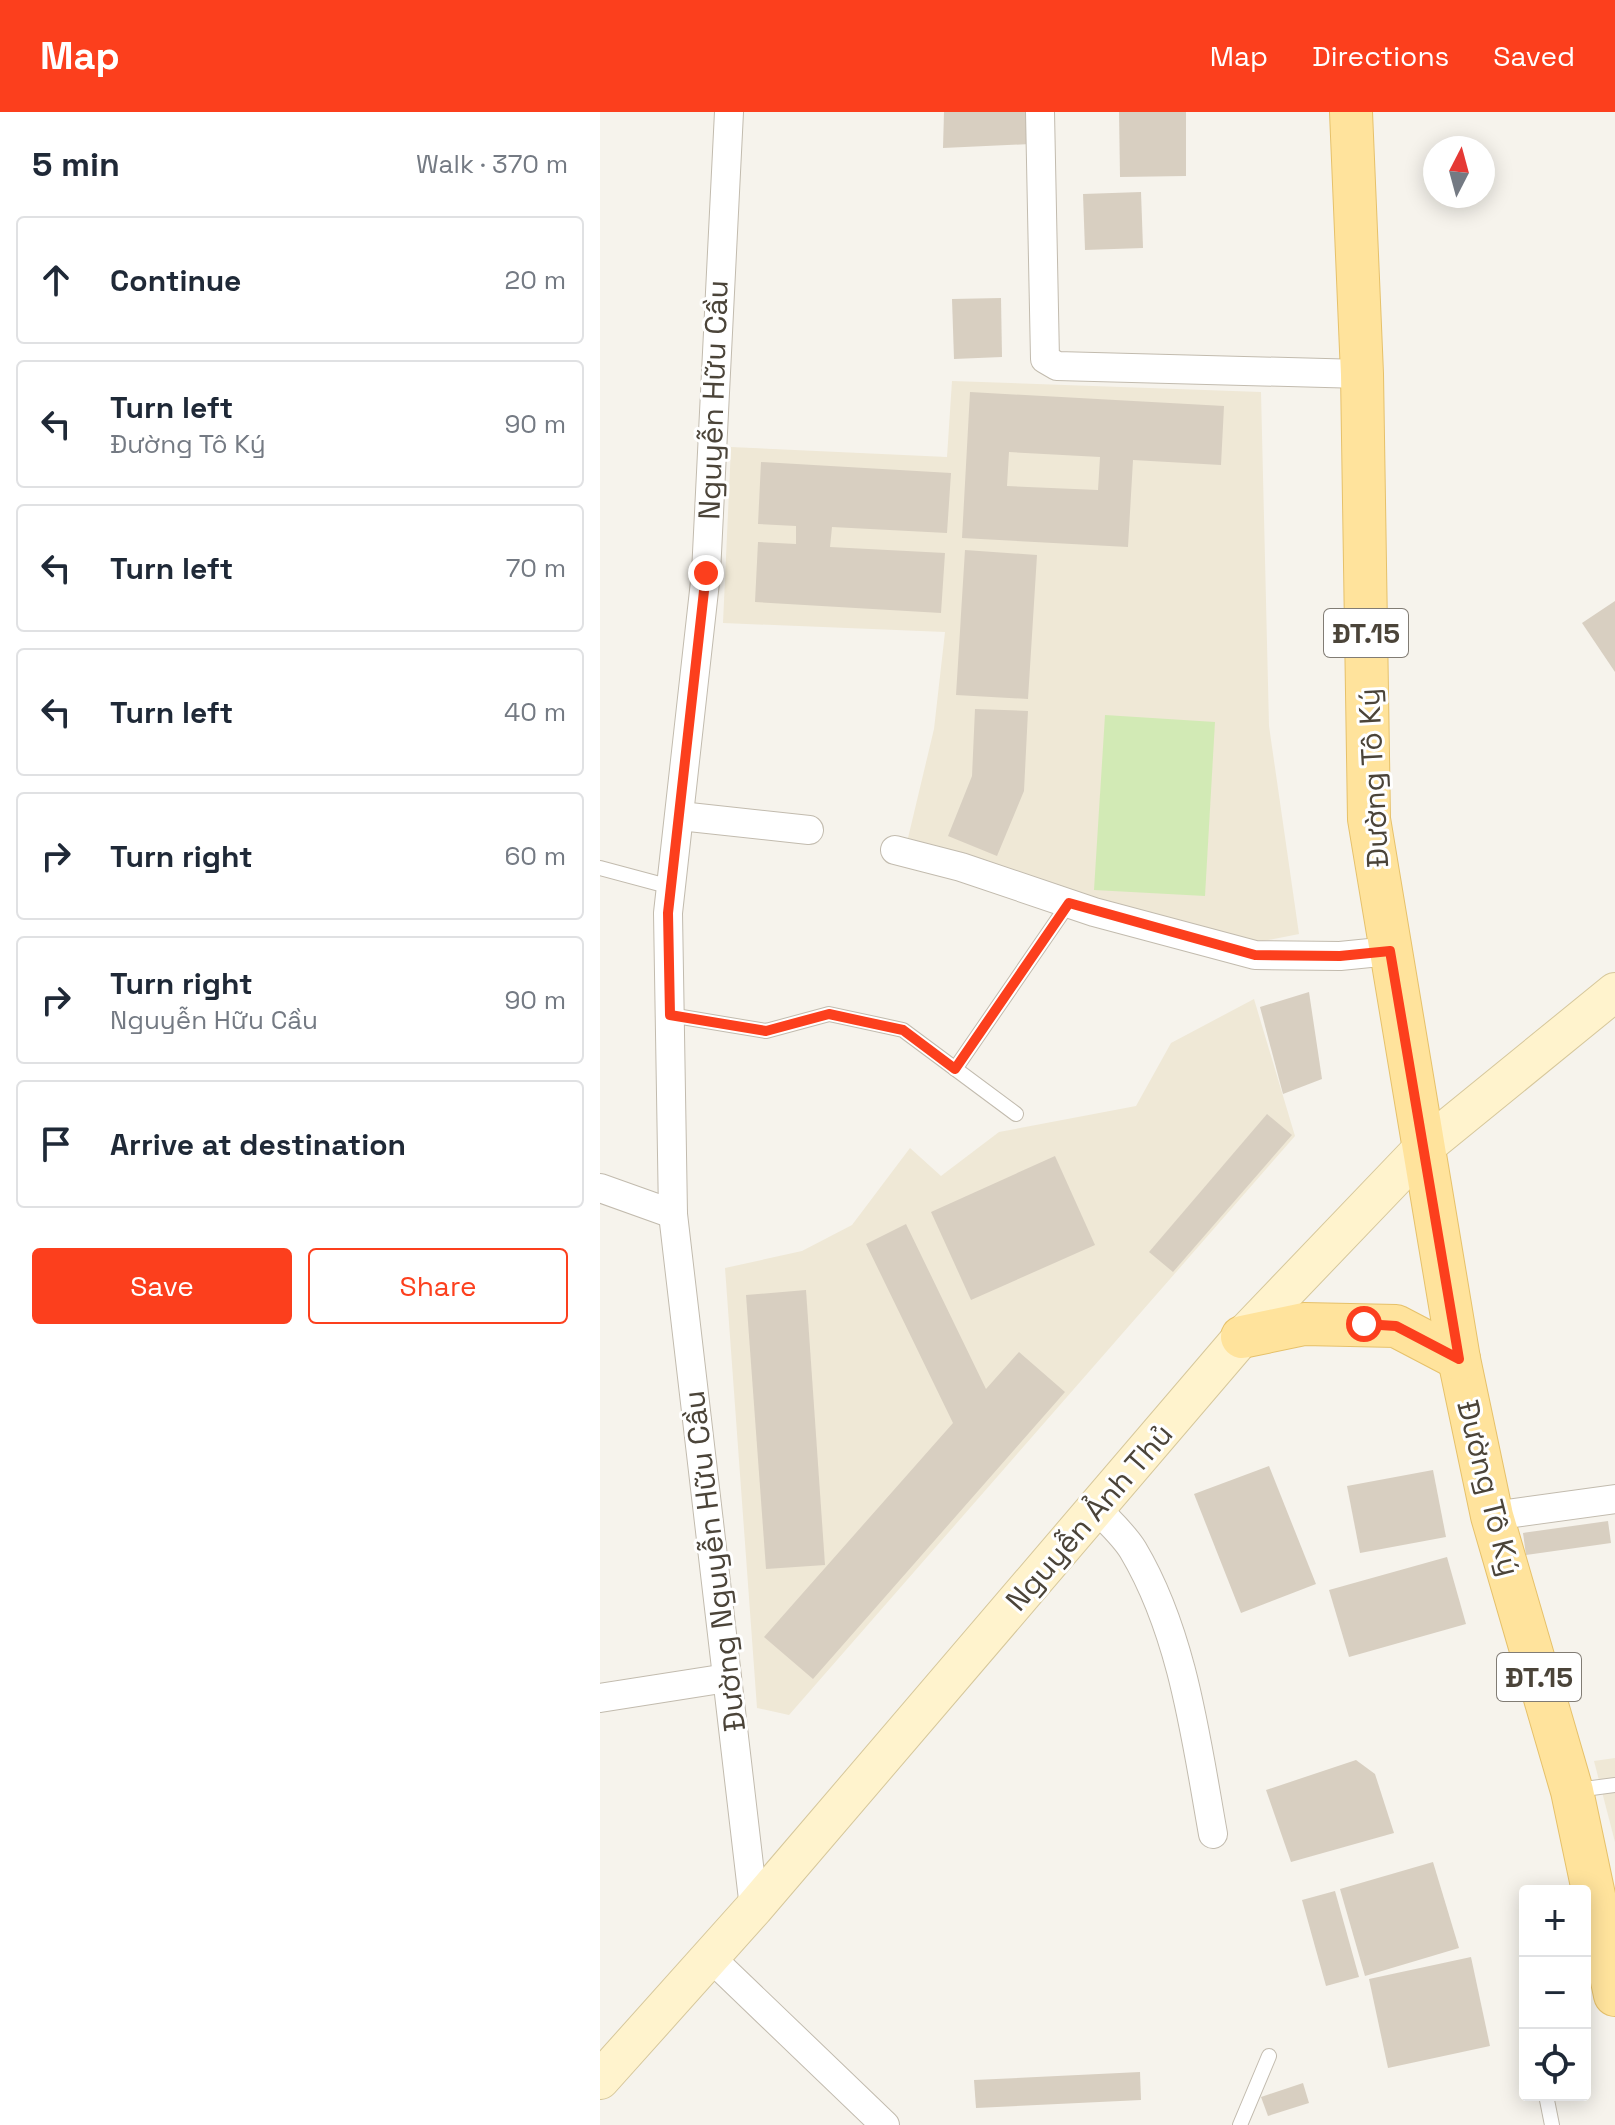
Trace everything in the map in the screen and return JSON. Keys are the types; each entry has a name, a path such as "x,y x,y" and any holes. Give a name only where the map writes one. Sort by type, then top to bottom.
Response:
{"main road":[{"name":"Đường Tô Ký","path":"1351,112 1362,374 1369,819 1421,1150 1459,1359 1492,1516 1572,1791 1615,1995"},
{"name":"Nguyễn Ảnh Thủ","path":"600,2080 754,1908 1242,1337 1421,1150 1615,992"},
{"path":"1242,1337 1304,1324 1396,1326 1459,1359"}],"street":[{"name":"Nguyễn Hữu Cầu","path":"673,1214 668,913 706,573 729,112"},
{"path":"1040,112 1045,359 1057,366 1362,374"},
{"path":"680,816 809,830"},
{"path":"895,850 1255,955 1340,956 1390,951"},
{"path":"600,1188 673,1214"},
{"name":"Đường Nguyễn Hữu Cầu","path":"673,1214 754,1908"},
{"path":"1492,1516 1615,1499"},
{"path":"1096,1508 1132,1548 1166,1624 1190,1709 1213,1834"},
{"path":"600,1698 727,1678"},
{"path":"710,1957 885,2125"}],"lane":[{"path":"600,868 671,887"},
{"path":"955,1069 1069,903"},
{"path":"670,1015 766,1031 829,1014 903,1030 1016,1114"},
{"path":"1572,1791 1615,1785"},
{"path":"1240,2125 1269,2056"},
{"path":"1547,2101 1552,2125"}],"shaded area":[{"path":"952,381 1261,392 1269,726 1299,934 1263,941 1225,939 908,838 934,729 945,632 723,623 731,447 947,457"},
{"path":"1254,999 1295,1136 789,1715 757,1708 725,1268 802,1251 852,1225 910,1148 941,1176 999,1132 1136,1106 1171,1043"},
{"path":"1615,1758 1615,1842 1594,1761"}],"green space":[{"path":"1105,715 1215,722 1205,896 1094,890"}],"building":[{"path":"944,112 1030,112 1030,144 943,148"},
{"path":"1119,112 1186,112 1186,176 1120,177"},
{"path":"1141,192 1143,248 1085,250 1083,194"},
{"path":"1001,298 1002,357 954,359 952,299"},
{"path":"970,392 1224,406 1221,465 1133,460 1128,547 962,538","holes":["1009,452 1100,457 1098,490 1007,486"]},
{"path":"761,462 951,473 947,533 832,527 830,547 945,553 941,613 755,602 758,542 796,544 796,526 758,524"},
{"path":"965,550 1037,555 1028,699 956,695"},
{"path":"1615,601 1615,672 1582,623"},
{"path":"975,709 1028,711 1024,791 997,856 948,836 972,776"},
{"path":"1309,992 1322,1079 1283,1094 1260,1007"},
{"path":"1267,1114 1292,1135 1173,1272 1149,1252"},
{"path":"1055,1156 1095,1245 971,1300 931,1212"},
{"path":"906,1224 986,1389 1019,1352 1065,1392 813,1679 764,1637 953,1423 866,1244"},
{"path":"806,1290 825,1565 766,1569 746,1295"},
{"path":"1269,1466 1316,1584 1241,1613 1194,1494"},
{"path":"1433,1470 1446,1537 1360,1553 1347,1486"},
{"path":"1608,1521 1611,1543 1526,1555 1523,1533"},
{"path":"1447,1557 1466,1624 1349,1657 1329,1590"},
{"path":"1356,1760 1375,1774 1394,1833 1291,1862 1266,1790"},
{"path":"1433,1862 1459,1948 1365,1976 1340,1889"},
{"path":"1335,1891 1359,1977 1326,1986 1302,1900"},
{"path":"1471,1957 1490,2046 1388,2068 1369,1979"},
{"path":"1140,2072 1141,2100 976,2108 974,2080"},
{"path":"1303,2083 1309,2103 1268,2116 1261,2097"}],"route":[{"path":"706,573 668,913 670,1015 766,1031 829,1014 903,1030 955,1069 1069,903 1255,955 1340,956 1390,951 1421,1150 1459,1359 1396,1326 1364,1324"}]}
